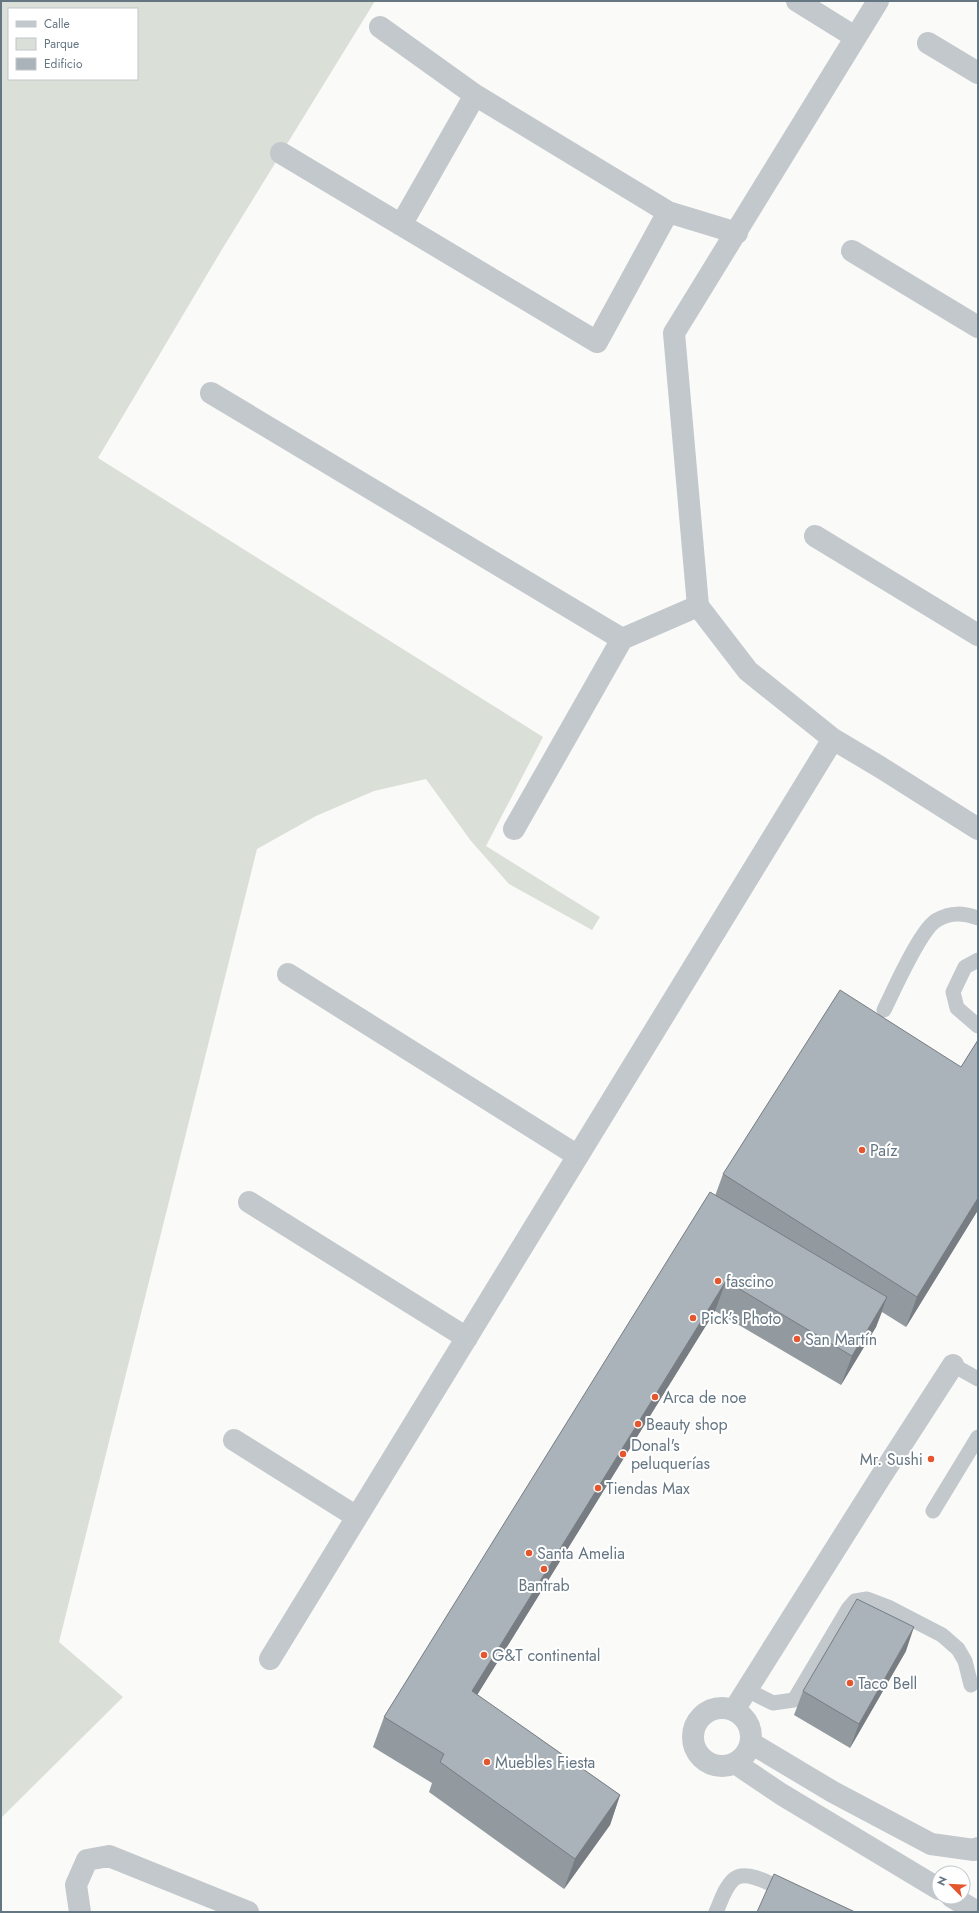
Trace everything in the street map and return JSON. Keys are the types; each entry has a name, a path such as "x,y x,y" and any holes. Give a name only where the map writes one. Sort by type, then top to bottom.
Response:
{"street":[{"path":"796,1 855,38"},
{"path":"878,1 737,233 674,333 698,606 748,671 833,739 880,766 978,830"},
{"path":"380,27 476,95 668,212 737,233"},
{"path":"928,43 978,73"},
{"path":"401,225 476,95"},
{"path":"281,153 597,342 668,212"},
{"path":"852,251 978,328"},
{"path":"211,393 622,639"},
{"path":"815,536 978,635"},
{"path":"514,828 622,639 698,606"},
{"path":"270,1659 833,739"},
{"path":"288,974 578,1156"},
{"path":"249,1202 467,1338"},
{"path":"734,1710 880,1478 954,1365"},
{"path":"234,1440 357,1517"},
{"path":"725,1707 743,1715 749,1723 751,1743 745,1755 735,1763 725,1766 715,1766 706,1762 699,1755 694,1747 692,1737 694,1727 706,1712 715,1708 725,1707"},
{"path":"751,1743 833,1792 931,1844 974,1850 978,1848"},
{"path":"735,1763 781,1794 931,1884"},
{"path":"80,1912 76,1885 87,1860 109,1856 248,1912"},
{"path":"965,1905 977,1912"}],"lane":[{"path":"884,1010 921,938 935,920 957,913 978,918"},
{"path":"978,960 966,967 953,992 957,1008 978,1026"},
{"path":"954,1365 978,1379"},
{"path":"933,1511 978,1437"},
{"path":"747,1690 773,1702 794,1700 848,1609 855,1601 867,1599 888,1607 942,1635 958,1649 965,1661 971,1685"},
{"path":"716,1912 729,1884 734,1879 743,1876 758,1878 801,1899"}],"green space":[{"path":"1,1 375,1 221,251 98,458 543,737 486,846 600,917 592,930 509,884 471,841 426,779 374,791 316,816 257,849 59,1642 123,1697 1,1818"}],"building":[{"name":"Paíz","path":"840,990 961,1067 978,1040 978,1198 917,1297 723,1174"},
{"name":"Santa Amelia","path":"710,1192 887,1297 852,1356 726,1281 472,1691 620,1795 575,1859 440,1762 444,1754 384,1717"},
{"name":"Taco Bell","path":"857,1599 914,1627 859,1724 803,1691"},
{"path":"774,1874 855,1912 757,1912"}],"place":[{"name":"Paíz","path":"862,1150"},
{"name":"fascino","path":"718,1281"},
{"name":"Pick’s Photo","path":"693,1318"},
{"name":"San Martín","path":"797,1339"},
{"name":"Arca de noe","path":"655,1397"},
{"name":"Beauty shop","path":"638,1424"},
{"name":"Donal's peluquerías","path":"623,1454"},
{"name":"Mr. Sushi","path":"931,1459"},
{"name":"Tiendas Max","path":"598,1488"},
{"name":"Santa Amelia","path":"529,1553"},
{"name":"Bantrab","path":"544,1569"},
{"name":"G&T continental","path":"484,1655"},
{"name":"Taco Bell","path":"850,1683"},
{"name":"Muebles Fiesta","path":"487,1762"}]}
